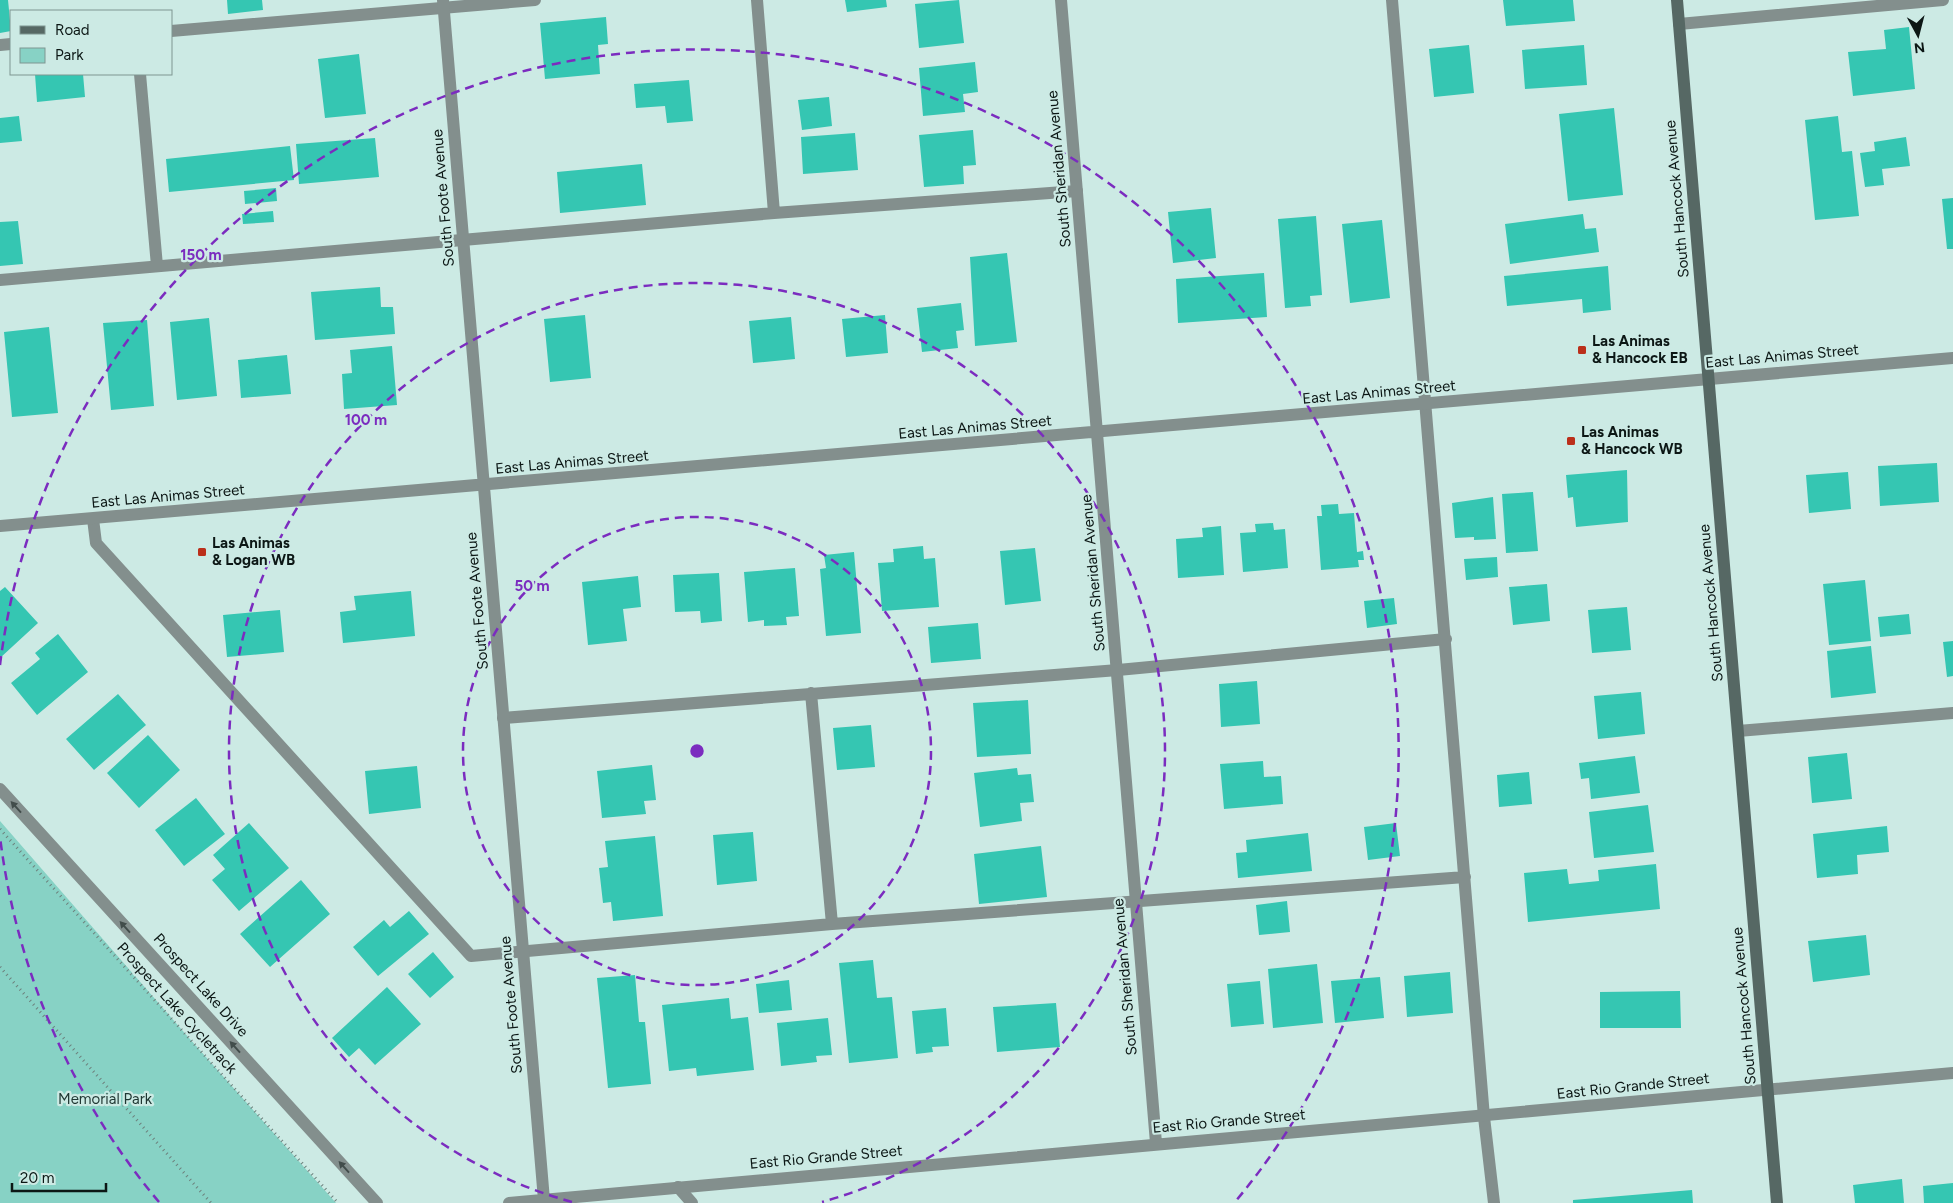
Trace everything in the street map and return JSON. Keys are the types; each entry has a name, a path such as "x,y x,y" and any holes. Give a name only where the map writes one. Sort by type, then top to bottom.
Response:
{"main road":[{"name":"South Hancock Avenue","path":"1677,0 1777,1203"}],"street":[{"path":"172,31 443,4 535,0"},
{"path":"757,0 774,213"},
{"name":"South Sheridan Avenue","path":"1061,0 1156,1143"},
{"path":"1392,0 1427,404 1484,1116 1494,1203"},
{"path":"1679,24 1943,0"},
{"name":"South Foote Avenue","path":"443,4 544,1200"},
{"path":"140,75 157,266"},
{"path":"0,280 774,213 1077,191"},
{"name":"East Las Animas Street","path":"0,526 484,486 1953,358"},
{"path":"93,519 96,544 471,956 832,924 1465,877"},
{"path":"503,718 1118,670 1446,638"},
{"path":"811,693 832,924"},
{"path":"1738,731 1953,712"},
{"name":"Prospect Lake Drive","path":"0,789 377,1203"},
{"name":"East Rio Grande Street","path":"508,1203 1156,1143 1484,1116 1953,1073"},
{"path":"678,1187 692,1203"}],"path":[{"name":"Prospect Lake Cycletrack","path":"0,829 338,1203"},
{"path":"0,967 211,1203"}],"green space":[{"name":"Memorial Park","path":"0,821 189,1038 336,1203 0,1203"}],"building":[{"path":"0,0 8,0 10,31 0,33"},
{"path":"227,0 262,0 263,10 228,14"},
{"path":"845,0 886,0 887,7 847,12"},
{"path":"959,0 964,43 919,48 915,4"},
{"path":"1503,0 1573,0 1575,21 1506,26"},
{"path":"606,17 608,44 598,45 600,74 545,79 540,23"},
{"path":"1909,27 1915,89 1853,96 1848,52 1886,49 1884,30"},
{"path":"1469,45 1474,93 1434,97 1429,49"},
{"path":"1584,45 1587,85 1525,89 1522,50"},
{"path":"359,54 366,114 325,118 318,59"},
{"path":"975,62 978,92 963,94 965,112 923,116 919,68"},
{"path":"35,75 83,75 85,97 37,102"},
{"path":"689,80 693,121 667,123 665,106 636,108 634,84"},
{"path":"829,97 832,126 802,130 798,100"},
{"path":"1614,108 1623,195 1568,201 1559,114"},
{"path":"19,116 22,141 0,143 0,118"},
{"path":"1838,116 1842,152 1852,151 1859,216 1815,220 1805,120"},
{"path":"973,130 976,165 963,166 964,184 924,187 919,135"},
{"path":"855,133 858,170 803,174 801,137"},
{"path":"1906,137 1910,166 1882,169 1884,185 1865,187 1860,153 1875,151 1874,142"},
{"path":"375,138 379,177 299,184 296,144"},
{"path":"290,146 294,180 169,192 166,159"},
{"path":"642,164 646,205 560,213 557,172"},
{"path":"276,188 277,201 245,204 244,191"},
{"path":"1953,198 1953,249 1947,249 1942,199"},
{"path":"1211,208 1216,258 1173,263 1168,212"},
{"path":"273,211 274,222 243,224 242,214"},
{"path":"1583,214 1585,229 1596,228 1599,252 1510,264 1505,224"},
{"path":"1316,216 1322,295 1310,296 1311,306 1285,308 1278,219"},
{"path":"1382,220 1390,298 1350,303 1342,224"},
{"path":"18,221 23,264 0,266 0,222"},
{"path":"1007,253 1017,342 975,346 970,257"},
{"path":"1608,266 1611,310 1583,313 1582,299 1507,306 1504,276"},
{"path":"1264,273 1267,317 1178,323 1176,279"},
{"path":"380,287 381,307 393,307 395,334 315,340 311,292"},
{"path":"961,303 964,330 956,331 958,348 922,352 917,308"},
{"path":"585,315 591,378 550,382 544,319"},
{"path":"885,315 888,353 846,357 842,319"},
{"path":"791,317 795,359 753,363 749,321"},
{"path":"209,318 217,396 177,400 170,322"},
{"path":"147,320 154,406 111,410 103,323"},
{"path":"49,327 58,413 12,417 4,332"},
{"path":"392,346 397,405 344,409 342,374 352,373 350,350"},
{"path":"287,355 291,394 241,398 238,360"},
{"path":"1937,463 1939,502 1880,506 1878,466"},
{"path":"1627,470 1628,522 1576,527 1573,497 1568,498 1566,475"},
{"path":"1848,472 1851,509 1809,513 1806,475"},
{"path":"1533,492 1538,551 1506,553 1502,494"},
{"path":"1493,497 1496,539 1474,540 1474,537 1455,538 1452,503"},
{"path":"1338,504 1339,514 1354,513 1357,552 1363,551 1364,560 1358,560 1359,567 1321,570 1317,516 1322,516 1321,505"},
{"path":"1273,523 1274,530 1285,529 1288,568 1243,572 1240,533 1256,532 1255,524"},
{"path":"1221,526 1224,575 1178,578 1176,539 1203,537 1202,528"},
{"path":"923,546 924,559 935,558 939,607 882,611 878,563 894,562 893,549"},
{"path":"1035,548 1041,601 1005,605 1000,551"},
{"path":"854,552 861,633 826,636 820,569 826,568 824,555"},
{"path":"1497,557 1498,577 1466,580 1464,559"},
{"path":"795,568 799,616 786,617 787,625 764,626 764,620 748,622 744,572"},
{"path":"719,573 722,621 701,623 700,611 675,612 673,575"},
{"path":"638,576 641,607 623,609 627,641 588,645 582,582"},
{"path":"1865,580 1871,641 1829,645 1823,584"},
{"path":"1547,584 1550,621 1513,625 1509,587"},
{"path":"5,587 38,623 0,658 0,591"},
{"path":"411,591 415,636 343,643 340,612 356,610 354,596"},
{"path":"1394,598 1397,624 1367,628 1364,601"},
{"path":"1627,607 1631,650 1592,653 1588,610"},
{"path":"280,610 284,652 227,657 223,615"},
{"path":"1909,614 1911,634 1880,637 1878,617"},
{"path":"978,623 981,659 931,663 928,627"},
{"path":"58,634 88,672 37,715 11,683 40,659 35,653"},
{"path":"1953,641 1953,676 1947,677 1943,642"},
{"path":"1871,646 1876,693 1831,698 1827,651"},
{"path":"1257,681 1260,724 1221,727 1219,684"},
{"path":"1641,692 1645,734 1598,739 1594,696"},
{"path":"118,694 146,725 94,770 66,739"},
{"path":"1028,700 1031,754 977,757 973,703"},
{"path":"871,725 875,767 837,770 833,728"},
{"path":"148,735 180,770 139,808 107,773"},
{"path":"1847,753 1852,799 1812,803 1808,757"},
{"path":"1635,756 1640,793 1591,799 1589,778 1581,779 1579,763"},
{"path":"1263,761 1264,777 1281,776 1283,804 1224,809 1220,764"},
{"path":"652,765 656,800 644,801 646,814 602,818 597,771"},
{"path":"417,766 421,808 369,814 365,771"},
{"path":"1017,768 1018,775 1031,774 1034,802 1020,803 1022,821 980,827 974,773"},
{"path":"1529,772 1532,804 1499,807 1497,775"},
{"path":"196,798 225,834 184,866 155,830"},
{"path":"1648,805 1654,852 1594,858 1589,812"},
{"path":"249,823 289,868 239,911 212,880 225,869 213,855"},
{"path":"1396,823 1400,856 1368,860 1364,827"},
{"path":"1887,826 1889,852 1857,855 1858,874 1817,878 1813,834"},
{"path":"753,832 757,881 717,885 713,835"},
{"path":"1308,833 1312,871 1238,878 1236,853 1247,852 1246,840"},
{"path":"655,836 663,916 613,921 611,902 603,903 599,868 608,867 605,841"},
{"path":"1041,846 1047,897 979,904 974,854"},
{"path":"1656,864 1660,909 1528,922 1524,873 1567,869 1569,884 1599,881 1598,870"},
{"path":"301,880 330,914 270,967 240,934"},
{"path":"1287,901 1290,932 1259,935 1256,905"},
{"path":"409,911 429,934 378,976 353,947 384,920 390,927"},
{"path":"1866,935 1870,975 1813,982 1808,941"},
{"path":"433,952 454,977 430,998 408,974"},
{"path":"873,960 877,998 892,997 898,1058 849,1063 839,963"},
{"path":"1317,964 1323,1023 1273,1028 1268,969"},
{"path":"1450,972 1453,1013 1407,1017 1404,976"},
{"path":"635,975 639,1022 645,1022 651,1084 608,1088 597,978"},
{"path":"1380,977 1384,1018 1335,1023 1331,981"},
{"path":"789,980 792,1010 759,1013 756,984"},
{"path":"1260,981 1264,1024 1231,1027 1227,984"},
{"path":"387,987 421,1024 375,1065 359,1048 349,1057 332,1038"},
{"path":"1680,991 1681,1028 1600,1028 1600,992"},
{"path":"729,998 731,1019 748,1017 754,1070 697,1076 696,1068 669,1071 662,1005"},
{"path":"1056,1003 1060,1047 997,1052 993,1007"},
{"path":"946,1008 949,1046 932,1047 933,1052 916,1054 912,1011"},
{"path":"828,1018 832,1055 816,1056 817,1062 781,1066 777,1023"},
{"path":"1902,1179 1904,1203 1855,1203 1853,1185"},
{"path":"1953,1183 1953,1203 1924,1203 1923,1186"},
{"path":"1692,1190 1693,1203 1573,1203 1573,1200"}],"place":[{"name":"Las Animas & Hancock EB","path":"1582,350"},
{"name":"Las Animas & Hancock WB","path":"1571,441"},
{"name":"Las Animas & Logan WB","path":"202,552"}]}
